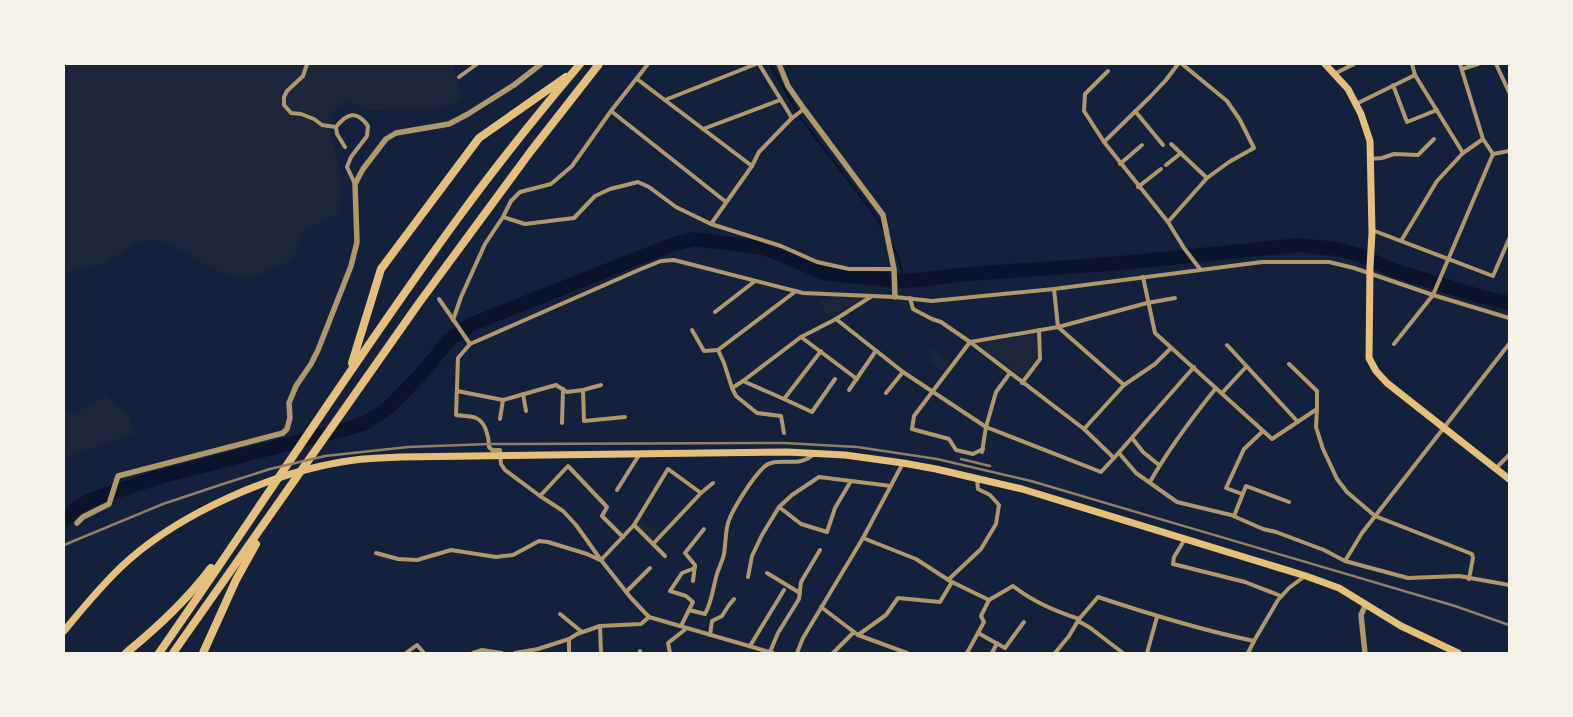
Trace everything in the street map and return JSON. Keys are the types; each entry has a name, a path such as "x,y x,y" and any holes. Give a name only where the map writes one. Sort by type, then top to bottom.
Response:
{"highway":[{"path":"159,653 350,371 457,219 514,145 580,64"},
{"path":"173,653 339,415 473,229 599,64"},
{"path":"350,371 381,269 479,138 574,71"},
{"path":"203,653 236,580 286,493"},
{"path":"126,653 179,607 202,581 264,499"}],"main road":[{"path":"1325,64 1348,89 1361,114 1370,141 1372,232 1369,358 1376,371 1387,383 1509,479"},
{"path":"64,631 98,590 121,567 156,539 195,514 259,486 316,467 354,460 400,457 783,452 845,455 903,463 1022,489 1306,576 1339,588 1401,626 1458,653"}],"street":[{"path":"307,64 303,76 287,91 284,97 284,105 291,112 314,119 322,125 336,127"},
{"path":"459,77 477,64"},
{"path":"355,184 363,169 386,139 396,133 449,124 468,114 514,85 541,64"},
{"path":"453,320 461,297 485,244 503,217 511,201 520,192 551,184 572,166 611,111 648,64"},
{"path":"664,100 756,64"},
{"path":"759,64 792,118"},
{"path":"779,64 788,86 883,215 894,271 895,294"},
{"path":"1104,142 1166,80 1178,64"},
{"path":"1168,222 1207,178 1229,162 1254,148 1240,120 1227,101 1182,64"},
{"path":"1334,74 1354,64"},
{"path":"1412,64 1415,75 1463,153"},
{"path":"1460,64 1484,139 1493,154"},
{"path":"1462,69 1478,64"},
{"path":"1496,64 1509,92"},
{"path":"1108,71 1085,94 1084,111 1120,164 1168,222 1184,248 1200,269"},
{"path":"1356,104 1415,75"},
{"path":"637,79 752,166"},
{"path":"1393,85 1407,122 1436,110"},
{"path":"703,129 780,100"},
{"path":"711,224 752,166 759,152 792,118 804,109"},
{"path":"611,111 726,202"},
{"path":"1135,111 1163,145"},
{"path":"77,523 83,517 109,504 115,481 118,476 283,433 287,429 290,418 289,403 296,386 311,364 318,350 351,266 357,242 355,184 347,167 351,157 367,136 368,126 362,118 355,116 342,119 336,127 337,134 345,147"},
{"path":"1370,159 1382,158 1394,154 1418,155 1434,139"},
{"path":"1401,241 1437,181 1463,153 1484,139"},
{"path":"1171,144 1207,178"},
{"path":"1120,164 1142,145"},
{"path":"1493,154 1509,152"},
{"path":"1166,165 1181,153"},
{"path":"1394,344 1433,295 1493,154"},
{"path":"1138,187 1161,169"},
{"path":"503,217 524,224 574,218 595,196 610,189 638,182 649,187 676,207 711,224 781,246 817,262 850,269 894,271"},
{"path":"1372,232 1401,241 1493,276 1509,239"},
{"path":"820,550 801,582 799,599 778,633 771,653 650,617 626,592 572,520 562,511 505,470 501,464 500,450 492,450 489,447 489,440 483,423 476,418 456,415 458,358 470,344 514,323 661,261 674,260 796,292 872,296 895,294 932,302 1054,289 1200,269 1228,268 1262,262 1322,262 1370,270 1433,295 1509,318"},
{"path":"1142,277 1147,304 1155,333 1272,439 1317,409"},
{"path":"714,312 755,281"},
{"path":"1054,289 1058,327 1124,384"},
{"path":"692,330 704,351 718,350 796,292"},
{"path":"732,388 801,337 836,320 872,296"},
{"path":"910,298 913,309 941,322 970,342 1084,429 1114,458"},
{"path":"1010,373 996,392 986,427 982,451 973,454 956,450 949,439 912,429 914,416 970,342 1058,327 1175,298"},
{"path":"439,299 470,344"},
{"path":"836,320 876,352 931,392 986,427 1101,472 1194,367"},
{"path":"1022,383 1040,359 1039,330"},
{"path":"801,337 857,379"},
{"path":"1345,561 1362,533 1509,344"},
{"path":"1227,345 1298,422"},
{"path":"1084,429 1124,384 1155,364 1171,348"},
{"path":"718,350 736,396 757,413 781,416 784,433"},
{"path":"784,400 821,351"},
{"path":"850,390 876,352"},
{"path":"1289,364 1317,391 1316,427 1332,470 1347,492 1375,516 1472,554 1473,558 1469,579"},
{"path":"1222,393 1246,367"},
{"path":"886,393 903,372"},
{"path":"743,381 812,412 835,379"},
{"path":"457,391 503,400 556,385 567,392 583,390 601,385"},
{"path":"1150,482 1159,465 1188,423 1216,388"},
{"path":"562,423 563,389"},
{"path":"583,390 584,421 625,417"},
{"path":"523,394 526,411"},
{"path":"500,419 503,400"},
{"path":"1242,494 1226,488 1244,449 1263,431"},
{"path":"1132,438 1143,452 1159,465"},
{"path":"689,610 705,614 709,607 717,574 724,556 729,521 742,496 765,466 777,462 802,462 810,458 814,453"},
{"path":"1119,453 1136,473 1177,502 1234,516 1263,529 1276,532 1324,550 1345,561 1408,578 1459,576 1509,585"},
{"path":"617,490 639,455"},
{"path":"1496,468 1509,455"},
{"path":"797,653 803,638 863,538 903,463"},
{"path":"540,496 568,466 607,506 602,516 622,537"},
{"path":"601,560 634,526 668,469 701,493"},
{"path":"748,577 752,556 762,535 780,507 792,495 819,478 891,486"},
{"path":"948,580 982,549 996,524 999,505 990,495 978,488 977,478"},
{"path":"780,507 801,524 827,532 835,508 851,482"},
{"path":"654,544 701,493 713,483"},
{"path":"1234,516 1246,486 1289,502"},
{"path":"634,526 665,556"},
{"path":"693,581 696,568 685,553 704,529"},
{"path":"863,538 916,559 948,580 989,600"},
{"path":"1185,539 1174,557 1173,564 1245,582 1281,596"},
{"path":"376,553 398,559 417,560 451,550 496,557 513,555 540,541 588,554 601,560"},
{"path":"626,592 650,568"},
{"path":"681,626 693,602 686,596 670,591 682,573 696,568"},
{"path":"767,572 800,593"},
{"path":"1248,653 1281,596 1288,588 1306,576"},
{"path":"833,653 856,634 886,615 898,598 940,602 952,582"},
{"path":"967,653 984,622 981,616 989,600 1013,586 1028,598 1078,620 1123,653"},
{"path":"750,646 784,590"},
{"path":"1055,653 1069,636 1078,620 1098,596 1157,617 1254,641"},
{"path":"710,635 712,621 722,616 734,599"},
{"path":"1365,653 1361,615 1366,604"},
{"path":"821,607 856,634 907,653"},
{"path":"560,614 582,632"},
{"path":"515,653 538,651 600,626 641,624 650,617"},
{"path":"1147,653 1157,617"},
{"path":"978,632 1005,648 1024,622"},
{"path":"600,626 601,653"},
{"path":"670,653 668,643 687,628"},
{"path":"569,639 569,653"},
{"path":"992,653 997,643"},
{"path":"406,653 417,646 424,653"},
{"path":"476,653 482,650 502,653"}],"shaded area":[{"path":"64,64 453,64 462,99 435,111 367,110 346,100 332,112 330,131 341,178 339,214 305,230 292,261 248,279 226,275 163,241 139,241 105,263 64,273"},
{"path":"858,297 859,301 828,317 819,300"},
{"path":"1033,334 1035,336 1037,355 1032,366 1023,377 984,349 985,342"},
{"path":"931,348 950,362 943,371 928,360"},
{"path":"105,396 129,415 134,434 64,458 64,408 73,414"},
{"path":"641,519 660,534 655,539 652,540 639,528 638,524"}],"waterway":[{"path":"770,64 801,118 877,218 884,232"},
{"path":"64,521 75,509 90,500 156,478 365,423 388,408 423,372 449,340 472,324 671,245 694,239 764,248 827,274 904,281 956,275 1110,264 1299,245 1337,249 1360,255 1396,271 1479,296 1509,303"},
{"path":"891,243 899,259 904,281"}],"railway":[{"path":"64,545 163,504 270,469 325,456 408,447 489,444 784,443 857,447 937,459 1031,481 1455,606 1509,625"},
{"path":"961,459 990,466"}]}
